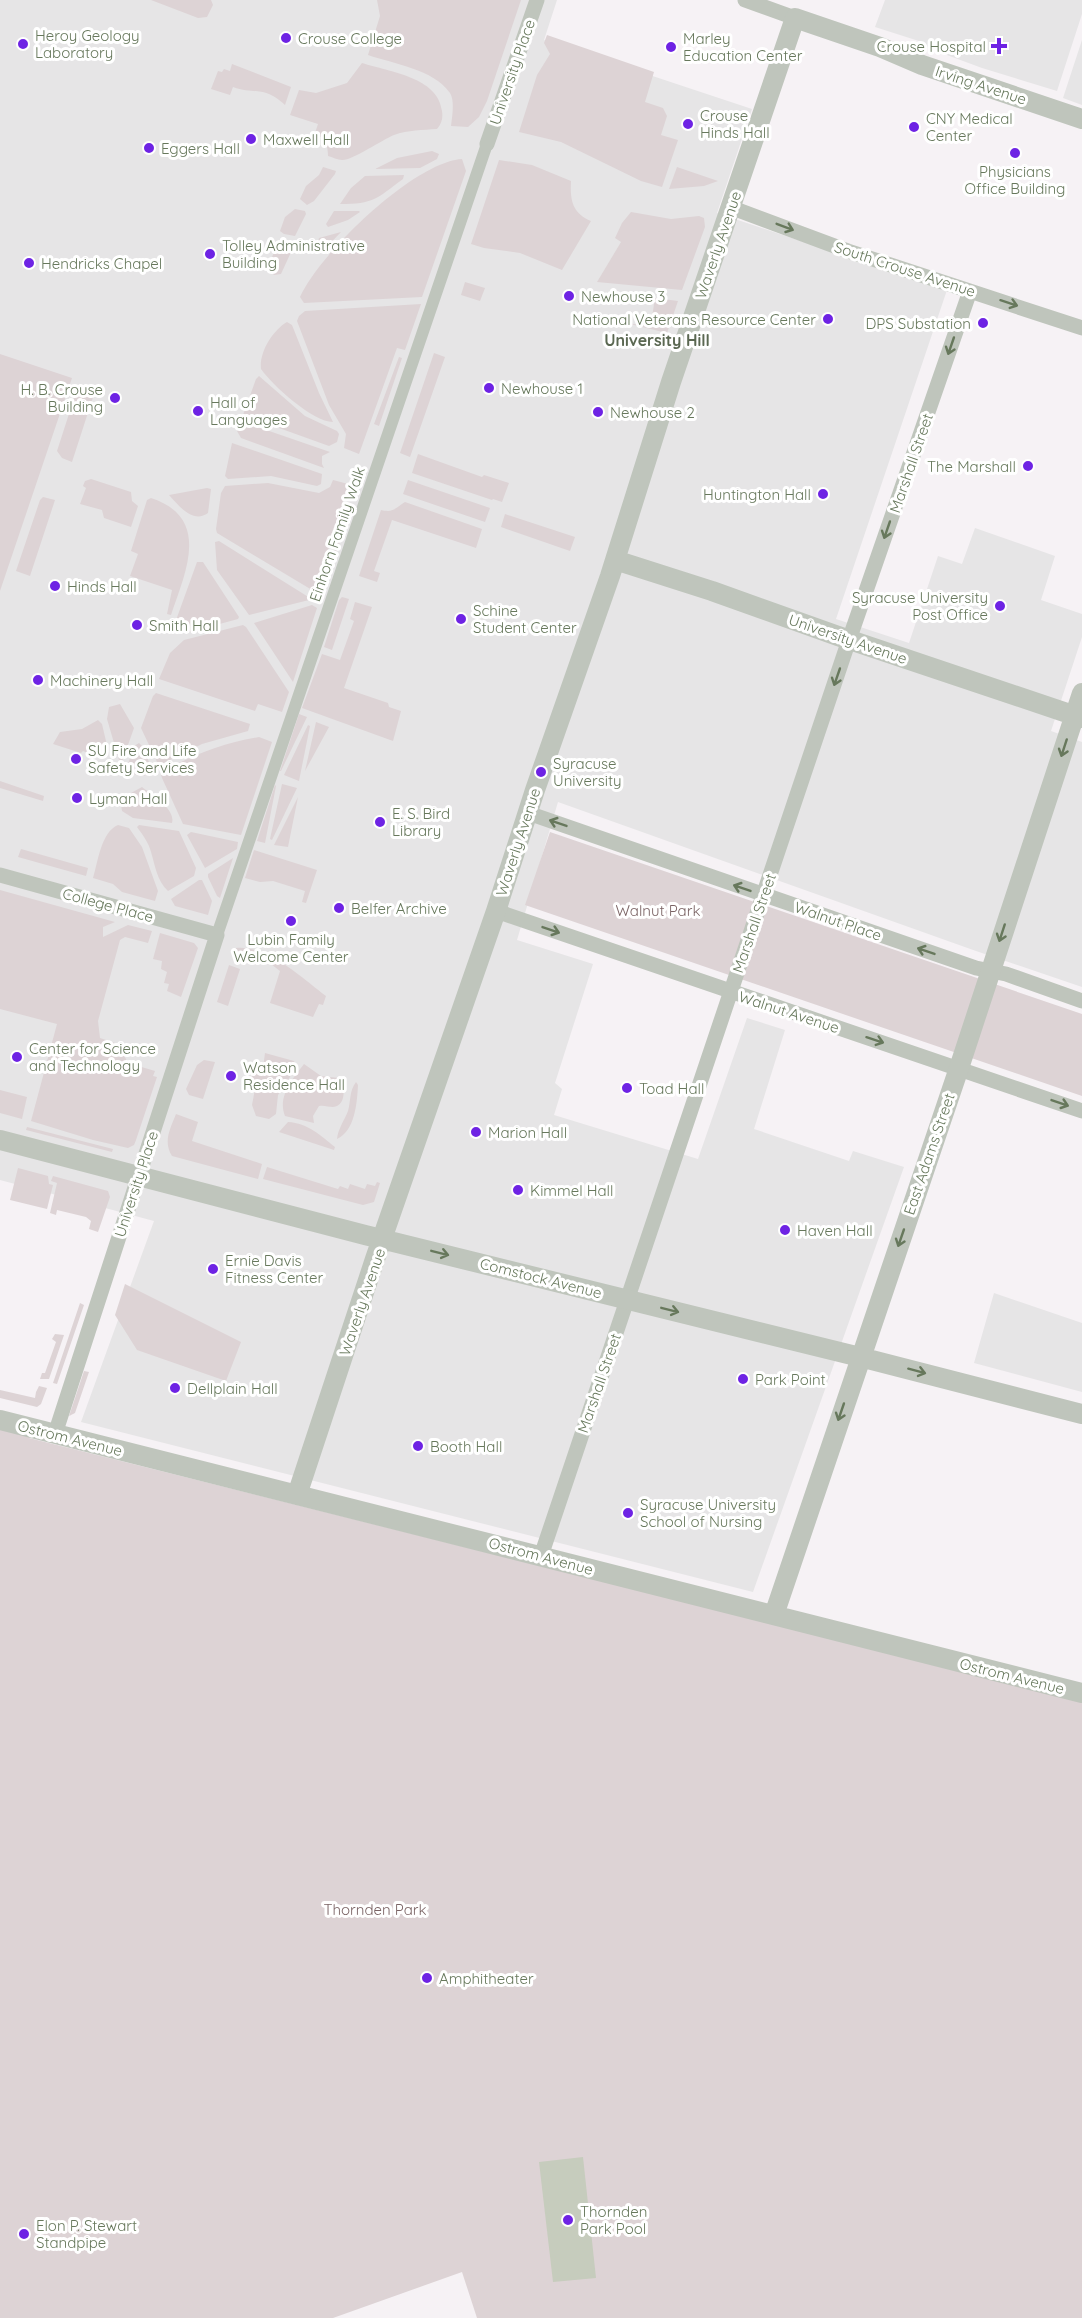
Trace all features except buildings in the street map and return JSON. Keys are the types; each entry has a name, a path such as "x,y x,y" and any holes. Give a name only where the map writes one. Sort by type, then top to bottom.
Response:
{"street":[{"name":"University Place","path":"487,144 537,0"},
{"name":"Irving Avenue","path":"745,0 880,47 922,65 1082,119"},
{"name":"Waverly Avenue","path":"297,1495 615,560 730,207 795,18"},
{"name":"Einhorn Family Walk","path":"217,934 487,144"},
{"name":"South Crouse Avenue","path":"730,207 848,251 1082,328"},
{"name":"Marshall Street","path":"541,1556 849,640 970,291"},
{"name":"University Avenue","path":"615,560 1078,717"},
{"name":"East Adams Street","path":"774,1615 990,971 1078,717 1082,693"},
{"name":"Walnut Place","path":"528,813 764,895 1082,1001"},
{"name":"College Place","path":"0,875 217,934"},
{"name":"Walnut Avenue","path":"496,911 1082,1111"},
{"name":"University Place","path":"55,1434 217,934"},
{"name":"Comstock Avenue","path":"0,1140 383,1240 1082,1414"},
{"name":"Ostrom Avenue","path":"0,1420 1082,1693"}],"shaded area":[{"name":"Syracuse University","path":"0,0 557,0 544,40 752,109 717,213 947,290 836,619 909,643 938,556 962,564 975,528 1055,556 1041,600 1082,614 1082,637 1051,731 1082,742 1082,987 558,802 517,940 593,964 555,1083 562,1089 554,1115 698,1159 747,1018 785,1030 754,1129 849,1161 853,1151 904,1167 753,1592 81,1422 154,1221 0,1180"},
{"name":"Crouse Hospital","path":"885,0 1082,0 1082,14 1057,91 982,68 928,48 925,43 875,27"},
{"path":"1082,40 1082,105 1063,98"},
{"path":"994,1293 1082,1323 1082,1392 974,1363"},
{"name":"Thornden Park Pool","path":"583,2157 596,2278 553,2282 539,2162"}],"green space":[{"path":"151,0 211,0 213,5 207,17 198,18"},
{"path":"377,0 521,0 487,101 479,117 468,127 451,126 452,96 434,78 412,68 368,55 380,16"},
{"path":"547,35 654,72 645,102 663,108 667,116 661,135 678,140 662,187 641,181 561,142 519,132 537,75 550,54 544,43"},
{"path":"362,63 399,73 432,90 439,100 442,111 442,120 437,129 394,135 346,159 340,160 328,156 325,143 315,133 318,124 290,115 299,90 316,93 347,83"},
{"path":"232,64 291,87 285,105 265,93 233,87 230,95 211,89 218,71 222,72 224,69 230,71"},
{"path":"432,151 439,154 437,159 420,168 375,169 397,158"},
{"path":"462,159 466,171 422,297 304,303 300,297 310,279 347,235 370,213 419,176 442,164"},
{"path":"499,160 532,165 571,181 571,194 576,210 591,221 562,270 520,253 471,244"},
{"path":"323,167 336,171 335,174 314,201 307,205 300,199 306,186 319,175"},
{"path":"677,167 718,181 704,186 669,189"},
{"path":"404,175 403,179 374,199 360,203 340,204 351,188 365,176"},
{"path":"295,209 305,211 306,214 295,236 284,234 280,231 285,217"},
{"path":"334,211 360,212 348,220 328,227 326,224"},
{"path":"631,212 671,219 699,216 704,218 705,227 682,290 597,282 621,242 615,238 622,223"},
{"path":"341,232 322,252 316,251 319,238"},
{"path":"278,241 290,244 292,250 281,274 274,275 268,268"},
{"path":"465,282 485,288 480,301 461,295"},
{"path":"655,298 678,301 667,333 622,322 646,326 648,317 652,317"},
{"path":"421,304 405,350 397,348 359,454 344,448 346,434 329,405 297,321 299,316 305,311"},
{"path":"287,322 292,325 333,422 315,416 304,409 283,393 261,369 262,356 268,342"},
{"path":"434,353 445,357 410,457 400,453"},
{"path":"0,354 72,378 0,591"},
{"path":"399,357 402,358 379,426 374,424"},
{"path":"259,376 305,416 337,431 339,434 337,442 329,446 243,415"},
{"path":"78,386 95,391 72,462 62,458 57,451"},
{"path":"246,423 330,452 322,456 324,468 241,438 237,431 241,424"},
{"path":"232,443 322,474 321,484 317,486 271,476 228,479 225,476"},
{"path":"418,454 482,477 484,475 509,483 502,502 412,473"},
{"path":"91,479 131,492 132,501 138,506 131,527 104,518 102,510 80,504 86,488 83,486 85,481"},
{"path":"333,480 348,484 317,587 312,590 217,533 221,493 225,486 268,483 319,493 330,487"},
{"path":"408,480 490,508 485,522 403,494"},
{"path":"211,489 208,513 202,516 187,512 169,495"},
{"path":"43,497 55,500 30,576 16,571"},
{"path":"151,498 170,507 182,519 188,533 187,565 171,615 167,614 172,590 130,576 138,554 131,551 147,500"},
{"path":"405,502 482,529 476,548 392,520 374,571 380,573 377,582 359,576 381,510 392,510"},
{"path":"505,514 575,537 570,551 501,527"},
{"path":"342,522 346,524 325,587 322,586"},
{"path":"219,541 310,598 309,600 249,615 217,570 215,542"},
{"path":"197,562 203,562 239,617 190,632 180,629 175,623"},
{"path":"342,597 349,599 332,650 324,647 339,600"},
{"path":"355,602 372,607 344,688 388,703 389,707 401,711 393,741 302,708 322,654 340,660 354,621 350,619"},
{"path":"312,605 317,608 293,682 254,623"},
{"path":"243,625 289,692 282,712 258,704 255,711 159,679 170,653 184,640"},
{"path":"156,693 250,724 248,731 202,744 160,765 141,728"},
{"path":"120,704 134,728 122,762 119,760 107,719 109,707"},
{"path":"299,714 307,717 280,771"},
{"path":"98,720 102,724 109,754 93,749 91,754 83,751 81,753 53,744 60,732 82,729"},
{"path":"316,722 329,727 305,771"},
{"path":"308,725 310,726 299,781 284,775"},
{"path":"259,737 272,742 241,835 183,824 162,778 164,771 210,750"},
{"path":"139,743 144,748 151,768 149,773 143,776 134,774 127,767 134,746"},
{"path":"0,781 44,796 43,801 0,788"},
{"path":"282,784 297,788 272,840 270,839"},
{"path":"276,786 265,843 257,841"},
{"path":"142,787 167,808 172,823 133,818 122,811 120,799"},
{"path":"298,797 288,847 274,845"},
{"path":"118,825 129,828 142,847 158,891 155,901 122,892 113,884 93,878 104,841 112,829"},
{"path":"139,825 179,831 196,868 194,876 168,891 159,878 149,845 137,827"},
{"path":"191,832 238,842 237,849 205,868 187,835"},
{"name":"Walnut Park","path":"550,832 1082,1014 1082,1096 525,905"},
{"path":"21,849 88,868 86,876 18,857"},
{"path":"254,850 317,870 306,903 302,902 305,891 273,881 260,882 245,878"},
{"path":"233,858 220,898 208,874"},
{"path":"202,880 212,901 208,915 175,906 171,899"},
{"path":"0,890 115,922 103,927 103,937 128,925 152,931 148,943 125,937 120,940 98,1021 100,1038 118,1044 128,1063 155,1071 153,1076 157,1077 134,1145 128,1148 93,1140 31,1121 57,1024 0,1009"},
{"path":"160,933 194,943 198,948 181,997 167,991 169,984 164,983 167,972 161,969 162,961 153,959"},
{"path":"236,948 248,948 260,952 284,964 326,996 323,1005 319,1004 313,1017 270,1003 280,971 271,964 252,958 244,962 233,959"},
{"path":"229,965 240,969 228,1006 217,1002"},
{"path":"265,1053 294,1061 295,1064 290,1077 278,1095 276,1114 269,1119 256,1116 252,1105 255,1089 250,1078 263,1068"},
{"path":"204,1060 215,1062 203,1099 189,1095 186,1089 197,1065"},
{"path":"304,1064 321,1076 339,1078 344,1095 338,1106 319,1106 313,1116 314,1123 285,1116 283,1109 287,1088"},
{"path":"356,1082 358,1085 354,1116 348,1130 337,1139 348,1111 351,1092"},
{"path":"0,1090 27,1097 22,1119 0,1113"},
{"path":"176,1114 198,1122 192,1141 262,1164 258,1179 172,1156 168,1141"},
{"path":"288,1122 314,1131 335,1147 334,1150 279,1132"},
{"path":"27,1127 113,1149 112,1152 26,1130"},
{"path":"267,1167 338,1189 340,1186 348,1189 350,1184 365,1189 367,1184 375,1186 377,1182 380,1183 374,1202 363,1205 263,1179"},
{"path":"18,1168 48,1176 49,1184 53,1185 47,1209 10,1200"},
{"path":"53,1176 108,1191 110,1197 98,1232 89,1229 91,1221 86,1217 57,1210 56,1215 50,1213 57,1183 51,1181"},
{"path":"125,1284 241,1342 226,1381 137,1350 115,1315"},
{"path":"80,1303 84,1305 57,1384 53,1383"},
{"path":"55,1334 64,1335 49,1379 40,1379 42,1373 45,1373 56,1342 52,1339"},
{"path":"84,1371 89,1372 75,1413 69,1416"},
{"path":"39,1386 47,1388 41,1404 37,1407 0,1398 0,1390 35,1398"},
{"name":"Thornden Park","path":"0,1429 1082,1701 1082,2318 477,2318 462,2272 333,2318 0,2318"}],"place":[{"name":"Crouse College","path":"286,38"},
{"name":"Heroy Geology Laboratory","path":"23,44"},
{"name":"Crouse Hospital","path":"999,46"},
{"name":"Marley Education Center","path":"671,47"},
{"name":"Crouse Hinds Hall","path":"688,124"},
{"name":"CNY Medical Center","path":"914,127"},
{"name":"Maxwell Hall","path":"251,139"},
{"name":"Eggers Hall","path":"149,148"},
{"name":"Physicians Office Building","path":"1015,153"},
{"name":"Tolley Administrative Building","path":"210,254"},
{"name":"Hendricks Chapel","path":"29,263"},
{"name":"Newhouse 3","path":"569,296"},
{"name":"National Veterans Resource Center","path":"828,319"},
{"name":"DPS Substation","path":"983,323"},
{"name":"Newhouse 1","path":"489,388"},
{"name":"H. B. Crouse Building","path":"115,398"},
{"name":"Hall of Languages","path":"198,411"},
{"name":"Newhouse 2","path":"598,412"},
{"name":"The Marshall","path":"1028,466"},
{"name":"Huntington Hall","path":"823,494"},
{"name":"Hinds Hall","path":"55,586"},
{"name":"Syracuse University Post Office","path":"1000,606"},
{"name":"Schine Student Center","path":"461,619"},
{"name":"Smith Hall","path":"137,625"},
{"name":"Machinery Hall","path":"38,680"},
{"name":"SU Fire and Life Safety Services","path":"76,759"},
{"name":"Syracuse University","path":"541,772"},
{"name":"Lyman Hall","path":"77,798"},
{"name":"E. S. Bird Library","path":"380,822"},
{"name":"Belfer Archive","path":"339,908"},
{"name":"Lubin Family Welcome Center","path":"291,921"},
{"name":"Center for Science and Technology","path":"17,1057"},
{"name":"Watson Residence Hall","path":"231,1076"},
{"name":"Toad Hall","path":"627,1088"},
{"name":"Marion Hall","path":"476,1132"},
{"name":"Kimmel Hall","path":"518,1190"},
{"name":"Haven Hall","path":"785,1230"},
{"name":"Ernie Davis Fitness Center","path":"213,1269"},
{"name":"Park Point","path":"743,1379"},
{"name":"Dellplain Hall","path":"175,1388"},
{"name":"Booth Hall","path":"418,1446"},
{"name":"Syracuse University School of Nursing","path":"628,1513"},
{"name":"Amphitheater","path":"427,1978"},
{"name":"Thornden Park Pool","path":"568,2220"},
{"name":"Elon P. Stewart Standpipe","path":"24,2234"}],"district":[{"name":"University Hill","path":"657,340"}]}
